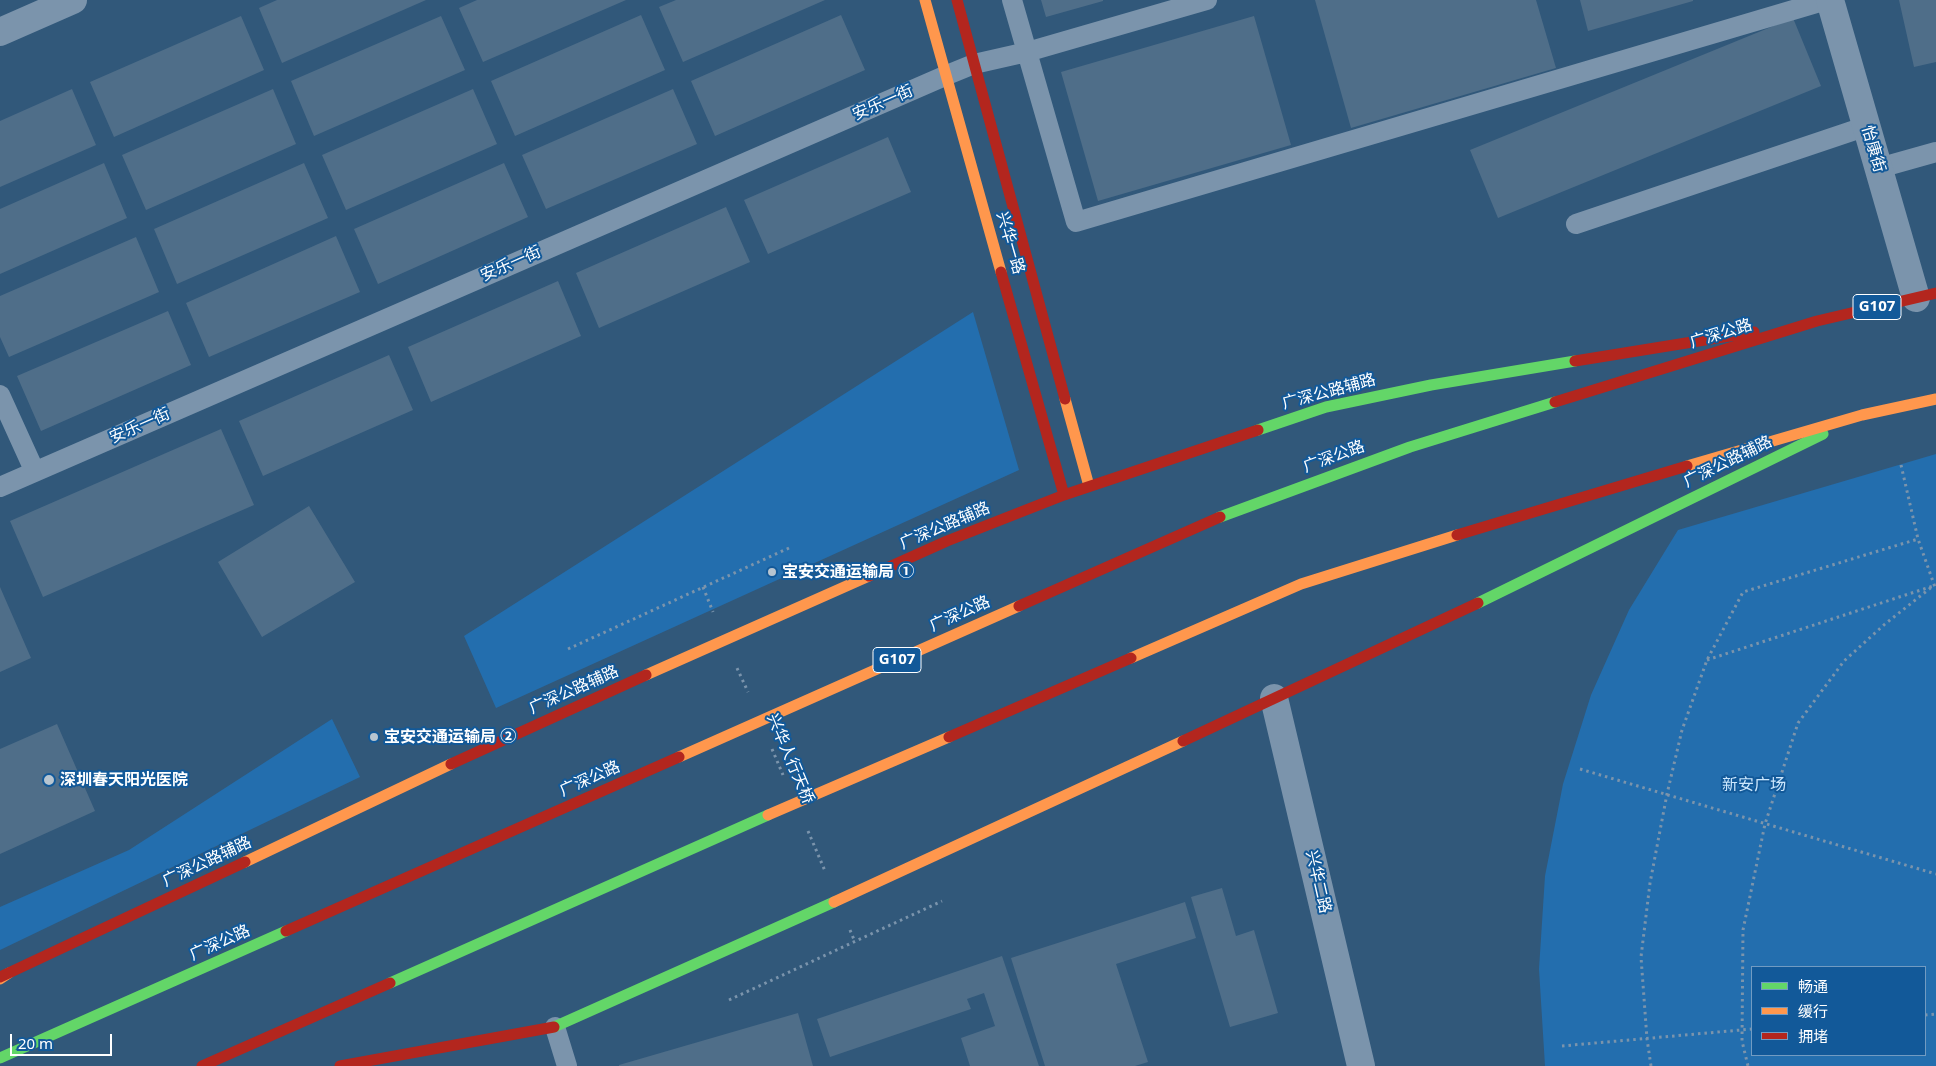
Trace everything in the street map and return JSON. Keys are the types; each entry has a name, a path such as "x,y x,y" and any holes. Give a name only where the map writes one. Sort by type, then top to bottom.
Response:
{"main road":[{"name":"兴华一路","path":"925,0 1064,495"},
{"name":"兴华一路","path":"957,0 1089,486"},
{"name":"广深公路","path":"0,1058 1218,518 1410,447 1817,321 1926,295"},
{"name":"广深公路辅路","path":"3,976 519,732 947,541 1064,495 1326,407 1431,385 1817,321"},
{"path":"202,1066 702,844 1301,584 1564,502 1862,415 1936,399"},
{"name":"广深公路辅路","path":"340,1066 555,1027 913,867 1439,622 1862,415"}],"street":[{"path":"0,32 73,0"},
{"name":"怡康街","path":"1828,0 1879,168 1926,295"},
{"name":"兴华二路","path":"1274,698 1361,1066"}],"lane":[{"path":"1012,0 1076,222 1828,0"},
{"name":"安乐一街","path":"0,487 946,75 974,64 1027,52 1207,0"},
{"path":"1576,224 1867,126"},
{"path":"1879,168 1936,152"},
{"path":"0,395 35,472"},
{"path":"555,1027 567,1066"}],"path":[{"path":"1901,465 1918,539 1935,588"},
{"path":"1651,1066 1647,1039 1641,957 1650,883 1667,794 1682,730 1707,660 1743,592 1918,539"},
{"path":"568,648 788,548"},
{"path":"703,587 714,614"},
{"path":"1707,660 1935,588"},
{"path":"1748,1066 1742,1041 1743,930 1764,824 1798,723 1844,661 1885,624 1935,588"},
{"path":"734,660 750,696"},
{"name":"兴华人行天桥","path":"769,742 785,778"},
{"path":"1580,769 1936,874"},
{"name":"兴华人行天桥","path":"804,824 828,878"},
{"path":"729,1000 942,900"},
{"path":"848,923 855,942"},
{"path":"1562,1046 1751,1030"}],"green space":[{"path":"973,312 1019,470 496,708 464,636"},
{"name":"新安广场","path":"1936,454 1936,1066 1545,1066 1539,969 1545,876 1563,784 1591,695 1629,610 1678,530"},
{"path":"332,719 360,777 0,950 0,907 129,850"}],"building":[{"path":"277,0 426,0 282,63 259,8"},
{"path":"477,0 626,0 483,62 459,8"},
{"path":"676,0 825,0 683,62 659,7"},
{"path":"1041,0 1103,0 1103,1 1046,17"},
{"path":"1315,0 1536,0 1556,68 1351,128"},
{"path":"1580,0 1693,0 1693,1 1588,31"},
{"path":"1899,0 1936,0 1936,62 1914,67"},
{"path":"641,15 665,70 515,136 491,81"},
{"path":"841,15 865,70 715,136 691,81"},
{"path":"241,16 264,70 114,137 90,82"},
{"path":"441,16 465,70 314,136 291,81"},
{"path":"1254,16 1291,145 1098,201 1061,72"},
{"path":"1793,18 1821,86 1498,218 1470,150"},
{"path":"72,89 96,145 0,187 0,121"},
{"path":"273,89 296,144 146,210 122,155"},
{"path":"473,89 497,144 346,210 322,155"},
{"path":"673,89 697,144 546,209 522,155"},
{"path":"888,137 911,192 768,254 744,200"},
{"path":"104,163 127,218 0,274 0,209"},
{"path":"304,163 328,218 177,284 154,229"},
{"path":"504,163 528,217 378,284 354,229"},
{"path":"726,207 750,262 599,328 576,273"},
{"path":"336,236 360,292 209,357 186,303"},
{"path":"136,237 159,292 9,357 0,337 0,296"},
{"path":"558,281 581,336 431,402 408,347"},
{"path":"168,311 191,365 41,431 17,376"},
{"path":"389,355 413,410 263,476 239,421"},
{"path":"221,429 254,505 43,597 10,521"},
{"path":"309,506 355,582 262,637 218,562"},
{"path":"0,587 31,658 0,672"},
{"name":"深圳春天阳光医院","path":"57,724 95,811 0,854 0,749"},
{"path":"1222,888 1236,936 1254,930 1278,1013 1230,1027 1191,897"},
{"path":"1185,902 1196,938 1116,964 1148,1062 1135,1066 1045,1066 1011,958"},
{"path":"1002,956 1039,1066 970,1066 961,1038 995,1026 984,993 967,999 971,1009 830,1057 817,1019"},
{"path":"798,1013 813,1066 619,1066 619,1065"}],"traffic: fast":[{"path":"1258,430 1326,407 1431,385 1575,361"},
{"path":"1220,517 1410,447 1555,402"},
{"path":"1478,603 1823,434"},
{"path":"390,983 768,815"},
{"path":"554,1027 834,902"},
{"path":"0,1058 286,931"}],"traffic: slow":[{"path":"925,0 1001,272"},
{"path":"1065,399 1089,486"},
{"path":"1687,466 1862,415 1936,399"},
{"path":"1131,658 1301,584 1457,535"},
{"path":"646,675 869,576"},
{"path":"679,757 1019,606"},
{"path":"768,815 949,737"},
{"path":"834,902 1183,741"},
{"path":"245,862 451,764"},
{"path":"0,979 9,973"}],"traffic: jam":[{"path":"957,0 1065,399"},
{"path":"1001,272 1064,495"},
{"path":"1555,402 1817,321 1936,293"},
{"path":"1575,361 1754,332"},
{"path":"869,576 947,541 1064,495 1258,430"},
{"path":"1457,535 1687,466"},
{"path":"1019,606 1220,517"},
{"path":"1183,741 1478,603"},
{"path":"949,737 1131,658"},
{"path":"451,764 646,675"},
{"path":"286,931 679,757"},
{"path":"0,977 245,862"},
{"path":"202,1066 390,983"},
{"path":"340,1066 554,1027"}],"place":[{"name":"宝安交通运输局 ①","path":"772,572"},
{"name":"宝安交通运输局 ②","path":"374,737"},
{"name":"深圳春天阳光医院","path":"49,780"}]}
